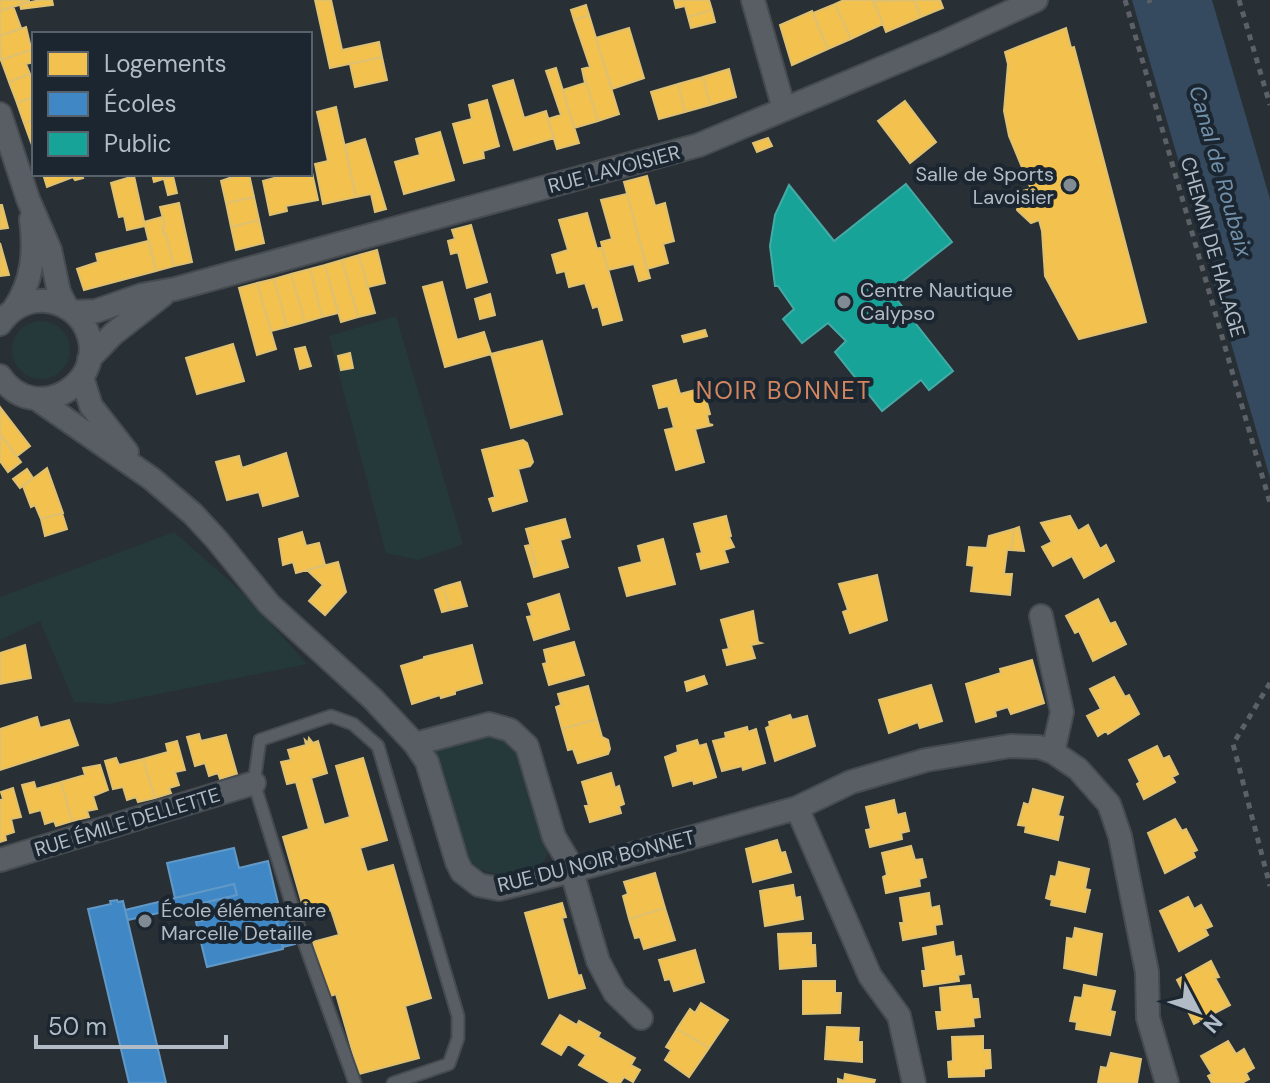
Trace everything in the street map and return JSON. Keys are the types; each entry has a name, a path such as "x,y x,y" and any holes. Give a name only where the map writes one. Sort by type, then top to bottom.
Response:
{"street":[{"path":"753,0 784,109"},
{"name":"RUE LAVOISIER","path":"7,316 40,301 70,310 96,311 142,295 175,289 671,154 929,49 1036,0"},
{"path":"0,114 28,199 50,250 59,292 70,310"},
{"path":"7,316 28,285 28,199"},
{"name":"RUE LAVOISIER","path":"19,395 63,394 137,313 175,289"},
{"name":"RUE DU NOIR BONNET","path":"70,310 88,333 86,398 97,415 152,479 211,533 269,604 373,699 415,744 427,762 457,862 470,879 488,888 499,889 572,871 797,808 851,782 943,756 1027,746 1053,752"},
{"name":"RUE DU NOIR BONNET","path":"0,376 19,395 152,479"},
{"path":"1041,616 1062,712 1053,752 1089,779 1109,804 1115,818 1147,972 1148,1018 1167,1083"},
{"path":"415,744 489,724 510,730 527,746 554,837 572,871 598,961 606,979 641,1018"},
{"name":"RUE ÉMILE DELLETTE","path":"0,860 254,783"},
{"path":"797,808 870,976 899,1016 914,1083"}],"lane":[{"path":"355,1083 300,931 254,783 260,740 331,716 353,724 378,746 458,1016 458,1038 449,1064 393,1083"}],"path":[{"name":"CHEMIN DE HALAGE","path":"1125,0 1270,503"},
{"path":"1239,0 1270,105"},
{"path":"1270,683 1233,744 1270,886"}],"green space":[{"path":"396,316 463,544 418,560 386,553 329,336"},
{"path":"41,321 61,330 70,350 61,370 41,379 21,370 12,350 21,330"},
{"path":"174,532 243,593 307,664 109,704 74,702 40,621 0,640 0,597"},
{"path":"472,734 502,736 519,752 550,848 537,867 526,872 501,875 477,867 468,860 434,754 436,749"}],"water":[{"name":"Canal de Roubaix","path":"1132,0 1212,0 1270,199 1270,478"}],"building: Logements":[{"path":"0,0 29,0 29,2 0,11"},
{"path":"52,0 53,5 21,9 20,4"},
{"path":"315,0 331,0 342,50 379,42 382,57 330,68"},
{"path":"674,0 709,0 712,10 688,17 685,6 676,8"},
{"path":"844,0 873,0 883,24 851,39 835,4"},
{"path":"914,0 921,17 886,32 874,1"},
{"path":"914,0 940,0 943,8 921,17"},
{"path":"835,4 851,39 828,49 813,13"},
{"path":"586,5 589,15 574,20 571,10"},
{"path":"13,6 21,28 0,36 0,11"},
{"path":"712,10 715,22 691,28 688,17"},
{"path":"812,11 828,49 792,65 780,25"},
{"path":"589,15 619,114 598,121 582,69 590,67 574,20"},
{"path":"26,27 32,50 1,60 0,36"},
{"path":"629,28 644,78 612,89 596,38"},
{"name":"Salle de Sports Lavoisier","path":"1066,28 1071,48 1074,47 1146,322 1079,339 1045,276 1039,220 1031,223 1017,210 1022,191 1031,189 1009,136 1004,111 1008,64 1005,52"},
{"path":"32,50 32,62 26,64 30,74 9,82 1,60"},
{"path":"382,57 387,80 355,87 350,64"},
{"path":"556,68 579,143 557,149 548,119 561,115 546,71"},
{"path":"582,69 598,121 574,128 563,90 585,83"},
{"path":"729,69 736,97 710,105 703,77"},
{"path":"30,74 32,98 17,103 9,82"},
{"path":"703,77 710,105 685,112 678,84"},
{"path":"513,80 524,118 546,111 554,138 514,150 493,86"},
{"path":"678,84 685,112 659,119 651,92"},
{"path":"32,98 32,121 24,123 17,103"},
{"path":"487,100 499,146 483,151 484,158 464,163 453,124 472,119 469,105"},
{"path":"905,101 936,142 910,163 878,121"},
{"path":"336,107 356,197 323,204 315,164 328,161 317,112"},
{"path":"32,121 32,145 24,123"},
{"path":"440,132 454,180 404,194 395,162 420,155 416,139"},
{"path":"768,138 772,146 757,152 753,143"},
{"path":"365,139 386,209 375,212 371,194 356,197 345,145"},
{"path":"312,173 318,200 286,206 287,211 270,215 263,181 278,177 312,176"},
{"path":"44,176 82,176 83,178 75,180 73,177 47,187"},
{"path":"134,176 145,226 127,230 124,216 119,217 111,183"},
{"path":"152,176 173,176 154,182"},
{"path":"173,176 177,193 168,195 164,179"},
{"path":"235,176 249,176 254,197 226,203 221,181"},
{"path":"647,176 655,206 665,203 674,241 663,244 668,263 647,269 624,182"},
{"path":"627,194 650,278 639,281 634,264 608,270 601,242 612,239 601,200"},
{"path":"254,197 259,220 231,227 226,203"},
{"path":"179,203 192,262 174,266 162,227 165,226 160,207"},
{"path":"2,205 8,228 0,229"},
{"path":"587,213 597,249 602,247 622,320 603,325 598,306 593,308 585,283 569,287 565,271 557,273 552,255 568,250 559,220"},
{"path":"162,217 174,266 156,271 144,222"},
{"path":"259,220 264,243 236,250 231,227"},
{"path":"471,225 487,282 467,288 458,252 451,254 448,241 455,239 452,230"},
{"path":"148,241 156,271 84,290 77,269 98,262 96,254"},
{"path":"0,243 9,275 0,276"},
{"path":"377,250 385,283 368,287 359,255"},
{"path":"359,255 375,313 358,317 342,260"},
{"path":"342,260 358,317 341,322 325,265"},
{"path":"325,265 338,313 322,317 310,269"},
{"path":"310,269 322,317 305,322 291,274"},
{"path":"291,274 305,322 287,327 274,279"},
{"path":"274,279 287,327 271,331 257,283"},
{"path":"442,282 457,340 484,332 491,354 445,367 423,287"},
{"path":"257,283 276,349 257,355 239,288"},
{"path":"490,294 495,315 480,319 475,299"},
{"path":"705,330 707,336 684,342 682,336"},
{"path":"542,341 562,414 511,428 491,354"},
{"path":"233,344 244,381 197,394 186,358"},
{"path":"305,347 311,366 300,369 295,349"},
{"path":"350,353 353,368 341,370 338,356"},
{"path":"676,380 680,394 703,388 710,414 707,415 709,424 713,425 695,429 704,462 676,470 665,430 674,428 668,406 659,408 653,386"},
{"path":"0,407 30,446 17,456 0,434"},
{"path":"0,434 21,462 8,472 0,461"},
{"path":"523,440 527,443 533,462 518,469 527,501 493,511 489,499 495,497 482,450"},
{"path":"286,453 298,496 263,506 259,492 227,500 216,462 239,456 242,468"},
{"path":"47,468 63,513 41,519 35,505 31,507 23,486"},
{"path":"27,469 33,478 20,488 13,479"},
{"path":"62,513 67,529 45,536 41,519"},
{"path":"726,516 734,547 724,550 728,562 701,569 697,554 702,553 694,524"},
{"path":"1070,516 1078,531 1088,525 1100,549 1106,545 1114,561 1084,578 1072,556 1053,566 1042,547 1052,542 1041,523"},
{"path":"565,519 570,537 560,540 568,567 534,577 531,566 536,565 526,529"},
{"path":"1019,527 1024,551 1011,550 1014,529"},
{"path":"1014,529 1004,574 1012,574 1010,595 971,591 974,566 967,565 969,547 987,548 989,536"},
{"path":"302,532 306,546 319,543 325,565 296,573 293,562 283,565 279,539"},
{"path":"663,539 675,584 627,596 619,568 642,562 638,546"},
{"path":"530,545 536,565 531,566 525,546"},
{"path":"338,562 346,592 325,615 309,601 323,585 307,570"},
{"path":"877,575 887,620 850,633 843,612 848,610 839,584"},
{"path":"460,582 467,606 450,610 443,587"},
{"path":"443,587 450,610 442,612 435,590"},
{"path":"559,594 569,629 534,640 527,617 532,616 528,604"},
{"path":"1098,599 1110,624 1115,622 1126,644 1093,661 1079,631 1075,633 1066,616"},
{"path":"753,611 758,642 761,643 751,645 755,658 727,665 723,650 729,649 721,620"},
{"path":"574,642 584,675 549,685 543,664 547,663 544,650"},
{"path":"25,645 31,678 0,684 0,653"},
{"path":"472,645 482,683 455,691 455,694 441,698 440,695 412,704 401,666"},
{"path":"1032,660 1044,703 1011,714 1008,707 995,711 996,716 976,722 966,684 1001,673 1000,669"},
{"path":"704,676 707,684 687,691 685,682"},
{"path":"1114,677 1139,714 1108,734 1106,731 1098,736 1087,716 1101,709 1090,689"},
{"path":"931,685 942,721 920,728 918,722 889,733 879,700"},
{"path":"588,686 597,719 562,729 556,707 561,705 558,694"},
{"path":"790,715 792,720 807,716 815,746 775,761 766,728 770,726 769,722"},
{"path":"37,717 40,728 69,720 78,745 0,770 0,729"},
{"path":"597,719 602,737 608,740 608,754 578,763 573,749 568,750 562,729"},
{"path":"747,727 748,732 756,729 765,763 743,770 742,766 722,771 713,741 726,738 725,733"},
{"path":"199,734 201,741 226,735 237,774 220,779 218,773 209,776 205,763 195,766 187,737"},
{"path":"309,738 313,743 318,741 327,773 311,778 324,825 350,817 336,766 363,758 387,840 360,848 367,872 393,865 431,998 405,1006 419,1058 359,1074 336,994 328,997 313,942 339,935 331,910 306,917 283,837 309,829 296,782 287,784 281,762 291,760 288,750 306,745 305,740 308,743"},
{"path":"697,740 699,746 706,744 716,777 673,786 665,757 678,752 677,746"},
{"path":"177,741 185,770 175,772 179,785 169,788 171,793 155,798 143,759 168,752 166,744"},
{"path":"1157,746 1163,759 1169,756 1178,774 1172,777 1175,782 1144,799 1129,760"},
{"path":"116,758 119,765 143,759 155,798 138,802 136,797 127,800 123,787 113,789 105,761"},
{"path":"100,765 108,790 93,796 97,809 87,811 89,817 72,821 61,782 85,775 83,768"},
{"path":"611,773 624,804 619,806 621,813 590,822 582,782"},
{"path":"34,782 36,789 61,782 72,821 56,826 54,821 45,824 41,810 30,813 22,785"},
{"path":"13,788 21,817 11,819 14,832 5,835 6,840 0,842 1,792"},
{"path":"1033,789 1063,797 1058,816 1063,817 1058,840 1025,832 1026,826 1018,825 1024,803 1029,805"},
{"path":"894,800 897,815 905,813 909,831 901,833 902,839 870,847 866,830 871,829 866,807"},
{"path":"1175,819 1182,831 1186,829 1197,850 1193,852 1195,857 1165,873 1148,833"},
{"path":"777,840 781,853 785,852 791,872 753,882 746,849"},
{"path":"911,846 915,860 922,859 926,877 919,879 920,886 886,893 883,877 887,875 882,853"},
{"path":"1059,862 1089,869 1085,889 1090,890 1085,912 1051,905 1052,900 1046,898 1051,876 1056,877"},
{"path":"655,873 665,908 629,919 623,896 628,894 624,882"},
{"path":"793,885 795,898 800,897 803,919 765,926 760,891"},
{"path":"929,893 931,908 939,906 942,924 935,925 936,934 903,940 900,898"},
{"path":"1188,897 1194,909 1201,905 1212,926 1205,929 1208,935 1179,951 1160,911"},
{"path":"562,903 566,917 562,918 578,976 581,975 585,988 549,998 525,913"},
{"path":"665,908 675,940 644,949 640,937 635,938 629,919"},
{"path":"1075,928 1102,934 1096,975 1064,968 1067,938 1073,939"},
{"path":"811,933 816,966 780,969 778,934"},
{"path":"953,942 955,957 961,956 964,974 958,975 959,981 924,986 923,948"},
{"path":"695,950 704,982 674,991 670,979 665,980 659,960"},
{"path":"1211,961 1219,977 1215,978 1230,1005 1194,1024 1185,1005 1189,1003 1177,980"},
{"path":"803,981 835,981 835,993 841,993 840,1013 803,1014"},
{"path":"970,985 972,999 978,999 980,1017 973,1018 974,1026 938,1029 936,1012 942,1012 940,988"},
{"path":"1084,985 1115,991 1110,1011 1115,1012 1110,1035 1076,1029 1077,1022 1070,1021 1075,997 1082,998"},
{"path":"701,1003 728,1020 709,1048 677,1029 690,1009 695,1013"},
{"path":"560,1015 600,1033 598,1037 635,1058 631,1065 640,1070 633,1082 624,1077 620,1083 611,1083 579,1065 586,1055 568,1044 561,1055 542,1044"},
{"path":"827,1027 859,1028 862,1062 825,1059"},
{"path":"677,1029 709,1048 689,1077 665,1060 671,1050 666,1047"},
{"path":"983,1036 983,1050 990,1050 991,1068 984,1069 984,1076 949,1077 948,1062 953,1061 952,1037"},
{"path":"1228,1041 1236,1054 1244,1049 1254,1068 1246,1073 1249,1079 1242,1083 1212,1083 1208,1076 1212,1074 1201,1056"},
{"path":"1111,1053 1141,1059 1137,1083 1098,1083 1101,1067 1107,1068"},
{"path":"845,1074 875,1080 874,1083 838,1083 838,1079 844,1081"}],"building: Écoles":[{"path":"234,848 239,868 268,861 278,903 273,904 283,949 207,967 196,922 207,920 203,903 237,895 234,884 175,898 167,863"},
{"path":"234,884 237,895 128,920 125,910"},
{"path":"123,901 166,1083 129,1083 88,909"},
{"path":"286,906 295,944 283,947 274,909"}],"building: Public":[{"name":"Centre Nautique Calypso","path":"906,184 952,242 890,291 953,371 929,390 921,380 882,411 835,352 846,341 828,323 802,343 783,319 794,309 775,286 770,246 775,215 789,185 834,241"}],"place":[{"name":"Salle de Sports Lavoisier","path":"1070,185"},
{"name":"Centre Nautique Calypso","path":"844,302"},
{"name":"École élémentaire Marcelle Detaille","path":"145,921"}],"district":[{"name":"NOIR BONNET","path":"784,391"}]}
